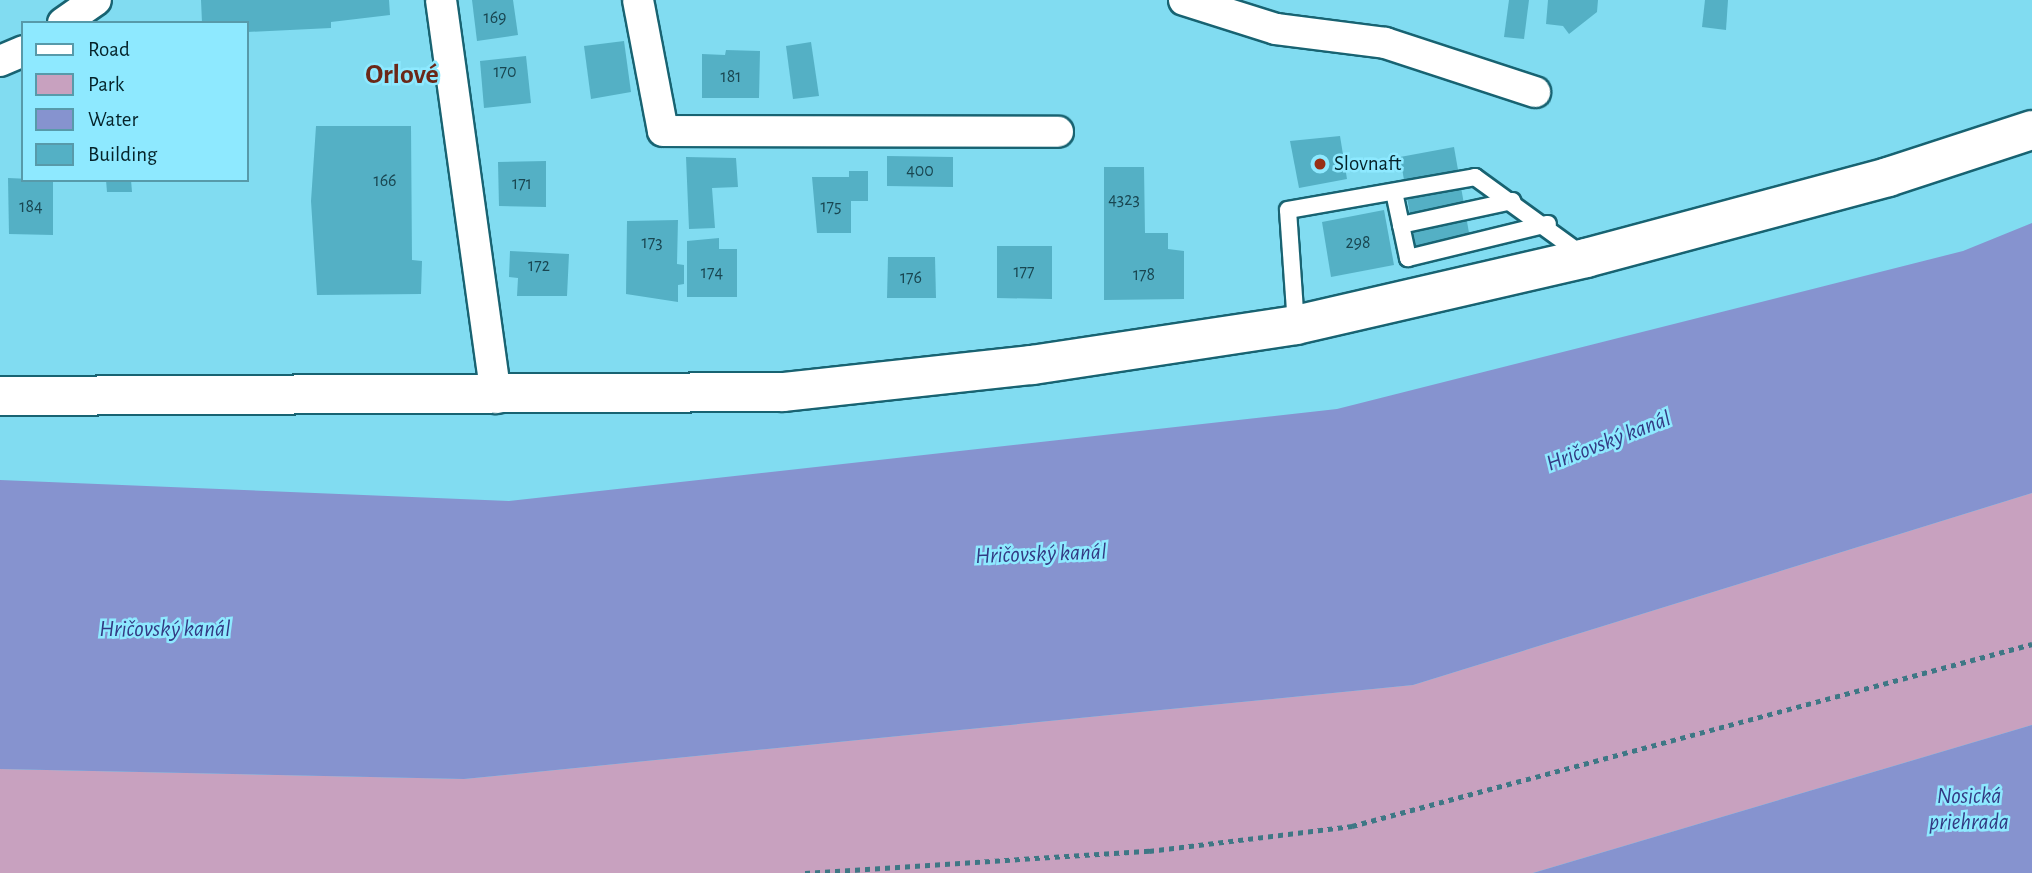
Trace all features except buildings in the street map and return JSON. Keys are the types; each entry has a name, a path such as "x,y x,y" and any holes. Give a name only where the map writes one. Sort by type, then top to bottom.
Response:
{"main road":[{"path":"0,396 496,398 783,392 1032,365 1296,325 1586,258 1888,177 2032,130"}],"street":[{"path":"66,21 96,0"},
{"path":"441,0 496,398"},
{"path":"638,0 663,131 1058,132"},
{"path":"1184,0 1276,29 1385,43 1535,92"},
{"path":"0,61 21,52"}],"lane":[{"path":"1296,325 1288,210 1475,177 1548,224 1586,258"},
{"path":"1394,192 1408,258 1548,224"},
{"path":"1401,225 1512,201"}],"path":[{"path":"805,873 1149,851 1352,826 2032,644"}],"green space":[{"path":"2032,493 2032,725 1533,873 0,873 0,769 464,779 1413,685"}],"water":[{"name":"Hričovský kanál","path":"2032,223 2032,493 1413,685 464,779 0,769 0,480 509,501 1337,409 1963,251"},
{"name":"Nosická priehrada","path":"2032,725 2032,873 1533,873"}],"place":[{"name":"Slovnaft","path":"1320,164"}],"district":[{"name":"Orlové","path":"402,75"}]}
